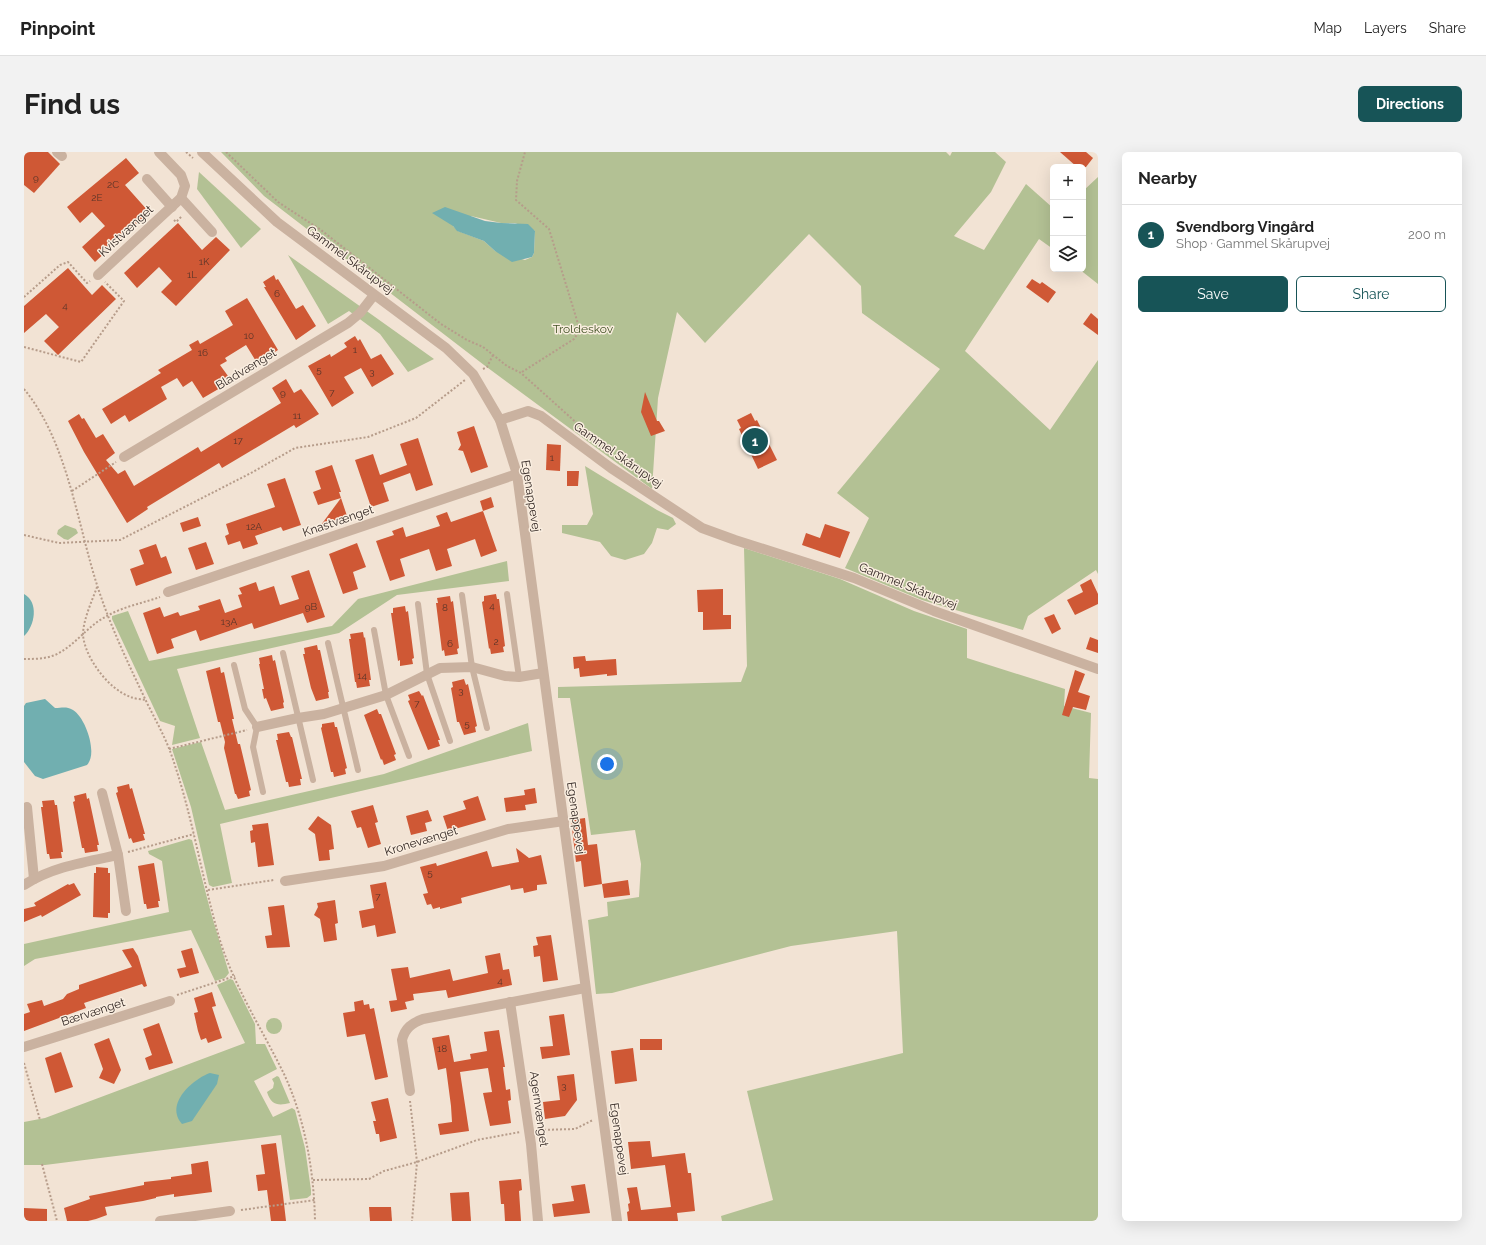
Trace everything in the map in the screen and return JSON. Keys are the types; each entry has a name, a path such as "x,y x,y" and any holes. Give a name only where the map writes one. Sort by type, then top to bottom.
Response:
{"street":[{"path":"159,152 181,175 185,186 181,198 212,232"},
{"name":"Gammel Skårupvej","path":"202,152 277,222 446,348 473,374 500,420 528,411 541,416 588,451 702,528 854,578 934,611 1098,669"},
{"name":"Kvistvænget","path":"147,179 172,207"},
{"name":"Kvistvænget","path":"98,275 181,198"},
{"name":"Bladvænget","path":"124,457 348,323 360,312 374,295"},
{"name":"Egenappevej","path":"500,420 517,474 585,988 618,1221"},
{"name":"Knastvænget","path":"168,592 517,474"},
{"path":"257,727 324,714 386,695 440,668 472,667 506,676 519,677 543,673"},
{"path":"102,793 118,855 126,911"},
{"path":"27,806 34,879"},
{"name":"Kronevænget","path":"285,881 384,866 508,829 564,821"},
{"path":"24,885 34,879 65,866 118,855"},
{"path":"410,1091 402,1040 404,1032 411,1024 423,1019 585,988"},
{"name":"Bærvænget","path":"24,1047 170,1001"},
{"name":"Agernvænget","path":"510,1002 529,1131 538,1221"},
{"path":"160,1221 230,1211"}],"lane":[{"path":"462,594 472,667 487,728"},
{"path":"507,594 519,677"},
{"path":"418,604 426,674 450,741"},
{"path":"374,630 386,695 408,756"},
{"path":"328,643 358,770"},
{"path":"283,653 312,780"},
{"path":"234,665 244,709 257,727 253,747 263,792"}],"path":[{"path":"186,152 196,162"},
{"path":"226,152 278,202 321,230 441,324 467,340 483,347 507,366 521,373 589,434 591,440 588,451"},
{"path":"521,373 574,339 578,334 579,327 549,229 516,200 517,182 525,152"},
{"path":"24,297 60,265 68,262 87,283 98,275 124,301 81,362 24,347"},
{"path":"473,374 487,366 493,355"},
{"path":"459,376 468,387"},
{"path":"24,535 59,543 86,543 120,540 251,474 295,448 368,437 416,418 461,383"},
{"path":"24,389 37,405 58,452 72,491 97,586 108,615 169,749 184,793 220,938 235,976 285,1076 301,1121 309,1156 315,1200 315,1221"},
{"path":"72,491 124,457"},
{"path":"97,586 83,634 90,658 96,668 106,679 122,693 130,697 146,700"},
{"path":"24,659 42,659 54,655 68,647 93,624 108,615 166,595 168,592"},
{"path":"169,749 257,727"},
{"path":"118,855 194,834"},
{"path":"208,890 272,880 285,881"},
{"path":"170,1001 177,995 235,976"},
{"path":"24,1063 40,1120"},
{"path":"410,1091 411,1123 417,1162 412,1221"},
{"path":"312,1180 369,1179 384,1171 417,1162 477,1140 529,1131 575,1129 603,1114"},
{"path":"42,1164 57,1221"},
{"path":"230,1211 315,1200"}],"green space":[{"name":"Troldeskov","path":"221,152 946,152 950,156 952,152 995,152 1006,162 991,192 954,236 984,250 1026,184 1050,205 1050,247 1039,239 965,351 1050,430 1098,360 1098,574 1096,570 1028,616 1023,630 922,600 845,568 869,518 837,493 940,369 862,313 861,286 809,234 705,343 677,312 658,398 652,489 484,365 264,196","holes":["471,216 501,223 515,223 535,231 534,253 532,257 525,260 495,251 484,241 458,231 453,226"]},
{"path":"199,172 261,229 241,248 197,189"},
{"path":"1098,177 1098,284 1083,272 1086,272 1086,188"},
{"path":"288,255 434,359 408,372 380,334 349,311 328,324"},
{"path":"585,466 657,510 673,518 676,524 668,530 657,528 652,543 644,554 625,560 611,556 600,542 562,533 562,525 587,525 593,514"},
{"path":"65,525 76,529 78,533 68,540 57,534 58,530"},
{"path":"744,548 840,579 914,611 967,629 967,658 1065,689 1064,706 1091,713 1089,778 1098,779 1098,1221 722,1221 721,1216 773,1200 747,1091 903,1053 897,931 791,946 612,993 596,994 588,920 608,916 607,902 639,897 641,864 635,830 591,835 570,698 558,698 558,687 741,682 747,666"},
{"path":"507,561 509,581 397,595 339,633 177,669 200,738 172,745 175,726 160,721 112,619 112,616 128,611 149,661 332,626 358,599"},
{"path":"528,723 532,751 220,824 232,883 213,887 209,885 191,807 172,749 201,742 225,810 384,774"},
{"path":"189,839 192,840 211,913 229,973 225,978 215,981 191,930 35,959 24,966 24,944 169,912 162,861 149,854 148,851"},
{"path":"230,979 233,980 255,1024 256,1044 265,1044 277,1069 254,1081 273,1117 292,1108 295,1110 305,1148 311,1195 307,1198 290,1200 281,1135 45,1165 24,1165 24,1122 45,1118 245,1043 217,985"},
{"path":"271,1018 277,1018 282,1023 280,1032 277,1034 271,1034 266,1029 266,1023"},
{"path":"277,1076 279,1077 290,1103 276,1104 271,1100 267,1092 273,1088 274,1083 272,1079"}],"water":[{"path":"445,207 485,221 528,224 535,231 534,253 532,257 512,262 495,251 484,241 457,231 453,226 432,213"},
{"path":"24,594 32,603 34,614 31,626 24,636"},
{"path":"45,699 55,708 68,708 78,714 89,736 91,753 90,760 87,765 43,779 35,776 24,762 24,706 26,703"},
{"path":"210,1073 219,1075 217,1084 192,1121 182,1124 177,1116 176,1108 178,1101 189,1086"}],"building":[{"path":"24,152 48,152 60,164 34,193 24,185"},
{"path":"1060,152 1086,152 1093,158 1086,167 1086,164 1074,164"},
{"path":"126,158 139,173 125,185 149,212 95,262 82,247 105,226 92,212 80,223 67,207"},
{"path":"178,223 202,250 216,237 230,250 176,306 161,292 172,281 159,267 137,288 124,273"},
{"path":"68,268 92,295 102,285 116,299 58,355 44,341 59,327 46,314 24,333 24,306"},
{"path":"274,275 296,309 303,305 316,326 296,340 264,287 266,287 263,282"},
{"path":"1032,279 1040,284 1042,282 1056,292 1048,303 1026,287"},
{"path":"247,298 278,350 257,363 246,345 225,358 227,361 220,365 228,376 224,379 227,384 203,398 192,381 183,387 177,378 161,387 167,399 129,422 125,415 111,424 102,409 161,373 158,370 192,350 189,345 198,340 200,344 233,325 225,311"},
{"path":"1091,313 1098,319 1098,335 1083,324"},
{"path":"355,336 358,341 360,339 371,359 381,354 394,374 372,387 361,368 344,377 354,393 332,407 308,366 330,354 331,357 347,347 344,343"},
{"path":"286,379 294,393 301,389 319,414 296,428 294,425 222,468 219,463 147,507 148,509 127,523 84,452 68,421 79,414 82,419 84,418 96,438 103,434 115,453 106,460 118,474 125,470 134,486 198,447 201,452 281,403 272,388"},
{"path":"645,392 657,421 659,421 665,431 651,436 641,412"},
{"path":"751,413 755,421 757,420 777,460 758,469 739,429 741,428 737,420"},
{"path":"474,426 488,467 471,473 463,451 458,450 461,445 457,432"},
{"path":"418,438 433,485 416,491 410,473 383,483 389,501 371,507 355,460 373,454 380,475 407,465 400,444"},
{"path":"547,444 561,445 560,471 546,470"},
{"path":"332,465 341,492 339,492 341,498 318,505 313,492 321,489 315,471"},
{"path":"567,471 579,471 578,486 567,486"},
{"path":"285,478 301,525 283,531 281,527 255,536 258,544 243,549 240,541 228,545 225,536 229,534 226,524 275,507 267,484"},
{"path":"491,497 494,507 483,511 480,501"},
{"path":"341,498 347,516 321,525"},
{"path":"483,511 497,551 481,557 475,539 447,549 452,566 436,571 429,549 400,559 405,576 390,581 376,541 394,535 392,531 403,527 406,537 440,526 436,516 447,512 451,522"},
{"path":"198,517 201,526 183,532 180,523"},
{"path":"825,524 850,532 840,558 802,545 806,533 820,538"},
{"path":"206,542 214,564 196,570 188,548"},
{"path":"357,543 366,567 353,572 358,589 343,594 329,554"},
{"path":"156,544 161,558 166,556 172,573 136,586 130,569 144,564 139,550"},
{"path":"309,570 325,617 307,623 303,613 254,629 252,623 200,641 196,630 171,639 174,648 157,654 143,613 160,607 164,617 178,612 180,616 200,610 198,606 220,599 225,613 242,607 238,595 242,594 239,588 256,582 259,591 274,586 280,605 299,599 291,576"},
{"path":"1091,579 1098,594 1098,604 1075,615 1067,600 1083,592 1080,585"},
{"path":"723,589 723,615 731,615 731,629 703,630 703,612 698,612 697,590"},
{"path":"496,594 497,599 499,599 505,646 503,647 504,652 491,654 482,602 484,601 484,596"},
{"path":"450,596 451,602 453,601 459,648 457,649 458,654 445,656 444,650 442,651 436,603 438,603 437,598"},
{"path":"405,606 406,612 408,611 414,658 412,659 413,664 400,666 391,613 393,613 393,608"},
{"path":"1054,614 1061,629 1052,634 1044,618"},
{"path":"363,632 371,680 369,680 370,686 357,688 349,639 351,639 350,634"},
{"path":"1090,637 1098,640 1098,653 1086,649"},
{"path":"317,645 318,650 320,650 329,698 316,701 311,688 303,654 305,654 304,648"},
{"path":"272,655 273,661 275,660 284,708 271,711 266,698 264,699 262,689 264,689 259,658"},
{"path":"585,656 586,661 616,659 617,675 607,676 607,674 580,677 579,668 574,669 573,657"},
{"path":"220,667 221,673 224,672 234,719 232,719 238,744 240,744 251,790 249,791 250,796 238,799 235,794 224,748 225,742 220,722 218,722 206,671"},
{"path":"1075,670 1085,674 1078,692 1090,696 1086,710 1073,707 1069,717 1062,715"},
{"path":"464,679 466,685 468,684 477,726 475,727 476,732 464,735 459,722 457,722 451,688 453,687 452,682"},
{"path":"419,691 422,696 423,695 440,740 438,740 440,746 428,750 408,701 410,700 408,695"},
{"path":"377,709 379,714 381,714 396,754 394,755 396,760 384,765 364,715"},
{"path":"334,722 335,727 337,727 347,768 345,769 346,774 334,777 333,772 331,772 321,728 322,724"},
{"path":"289,732 292,737 302,779 300,779 301,785 289,787 288,782 286,782 276,740 278,740 277,734"},
{"path":"129,784 130,789 132,788 145,834 143,834 145,840 133,843 131,838 129,839 116,793 118,792 117,787"},
{"path":"535,788 537,803 525,805 526,810 506,812 504,798 525,795 524,790"},
{"path":"86,793 87,799 89,798 99,845 97,845 98,851 85,853 84,848 82,848 73,802 75,801 74,796"},
{"path":"478,796 486,820 448,831 443,816 466,809 463,801"},
{"path":"54,800 55,805 57,805 63,852 61,852 62,858 50,859 49,854 47,854 41,807 43,807 42,801"},
{"path":"373,805 378,822 375,823 381,844 368,848 361,827 357,828 351,811"},
{"path":"428,810 432,821 425,823 427,831 411,835 406,816"},
{"path":"318,816 331,825 334,849 329,850 330,860 319,861 315,834 308,829"},
{"path":"585,818 588,845 597,844 602,884 584,887 581,861 576,862 571,820"},
{"path":"268,823 274,865 258,867 255,842 251,843 250,831 253,830 252,825"},
{"path":"516,848 529,858 541,855 547,884 537,885 537,890 524,893 523,888 511,890 510,885 461,898 462,903 440,909 440,907 433,909 431,904 427,905 423,894 428,893 420,867 436,863 437,866 487,851 492,867 519,862"},
{"path":"154,863 160,901 158,901 159,907 147,909 146,904 144,904 138,866"},
{"path":"96,867 108,868 108,873 110,873 110,913 108,913 108,918 93,917 94,873 96,873"},
{"path":"628,880 630,895 604,898 602,884"},
{"path":"386,882 396,933 377,937 375,925 362,928 359,911 374,908 370,885"},
{"path":"74,883 81,895 42,917 41,915 24,922 24,909 36,906 34,903 68,884"},
{"path":"335,900 338,923 335,924 337,940 324,942 320,919 314,915 318,907 317,903"},
{"path":"284,905 290,947 267,948 265,936 272,935 268,907"},
{"path":"551,935 558,980 543,982 540,956 534,957 533,946 538,945 536,937"},
{"path":"133,948 138,956 147,986 144,987 142,984 84,1003 86,1008 24,1031 24,1014 30,1012 27,1004 42,1000 44,1006 63,999 67,994 79,989 79,985 132,967 122,950"},
{"path":"192,948 199,973 180,978 177,969 186,967 181,951"},
{"path":"500,953 503,970 509,969 512,985 448,998 446,990 413,994 414,1000 405,1002 407,1009 391,1012 389,1001 397,1000 391,969 408,967 410,978 450,969 453,981 488,973 485,956"},
{"path":"212,992 216,1006 212,1007 222,1038 208,1043 206,1038 201,1040 198,1031 194,1013 198,1012 194,998"},
{"path":"363,1000 364,1005 369,1004 370,1009 374,1008 388,1077 375,1080 365,1034 347,1037 343,1013 355,1011 354,1002"},
{"path":"564,1014 570,1055 542,1059 540,1047 553,1046 549,1016"},
{"path":"159,1023 173,1063 149,1070 145,1058 152,1055 143,1029"},
{"path":"499,1030 505,1067 503,1067 506,1090 510,1089 511,1100 508,1101 511,1123 490,1126 483,1093 492,1092 488,1068 460,1072 469,1131 440,1135 438,1124 452,1122 451,1106 446,1068 438,1070 432,1038 449,1035 454,1062 471,1059 470,1054 487,1051 484,1032"},
{"path":"109,1038 121,1070 114,1084 99,1078 103,1069 94,1044"},
{"path":"640,1039 662,1039 662,1050 640,1050"},
{"path":"633,1048 637,1081 615,1084 611,1051"},
{"path":"61,1052 73,1087 55,1093 45,1058"},
{"path":"574,1074 577,1100 565,1116 545,1119 543,1102 560,1100 557,1076"},
{"path":"388,1098 397,1138 380,1142 379,1134 376,1134 373,1121 376,1121 371,1102"},
{"path":"650,1141 652,1157 685,1153 688,1173 691,1173 695,1211 677,1213 678,1221 628,1221 627,1212 629,1211 628,1204 630,1203 627,1188 637,1187 641,1210 671,1207 665,1165 631,1169 628,1142"},
{"path":"276,1143 286,1221 271,1221 267,1190 258,1191 256,1175 265,1174 261,1145"},
{"path":"208,1161 212,1192 174,1197 174,1194 105,1207 107,1215 88,1221 67,1221 64,1208 90,1199 89,1196 144,1185 144,1182 171,1179 171,1177 192,1174 191,1164"},
{"path":"521,1179 522,1190 519,1191 521,1221 505,1221 504,1204 501,1204 499,1181"},
{"path":"585,1184 590,1213 554,1217 552,1204 574,1201 571,1186"},
{"path":"469,1192 471,1221 452,1221 450,1193"},
{"path":"369,1207 391,1207 392,1221 370,1221"},
{"path":"24,1208 47,1209 47,1221 24,1221"}],"place":[{"name":"Svendborg Vingård","path":"755,441"}]}
